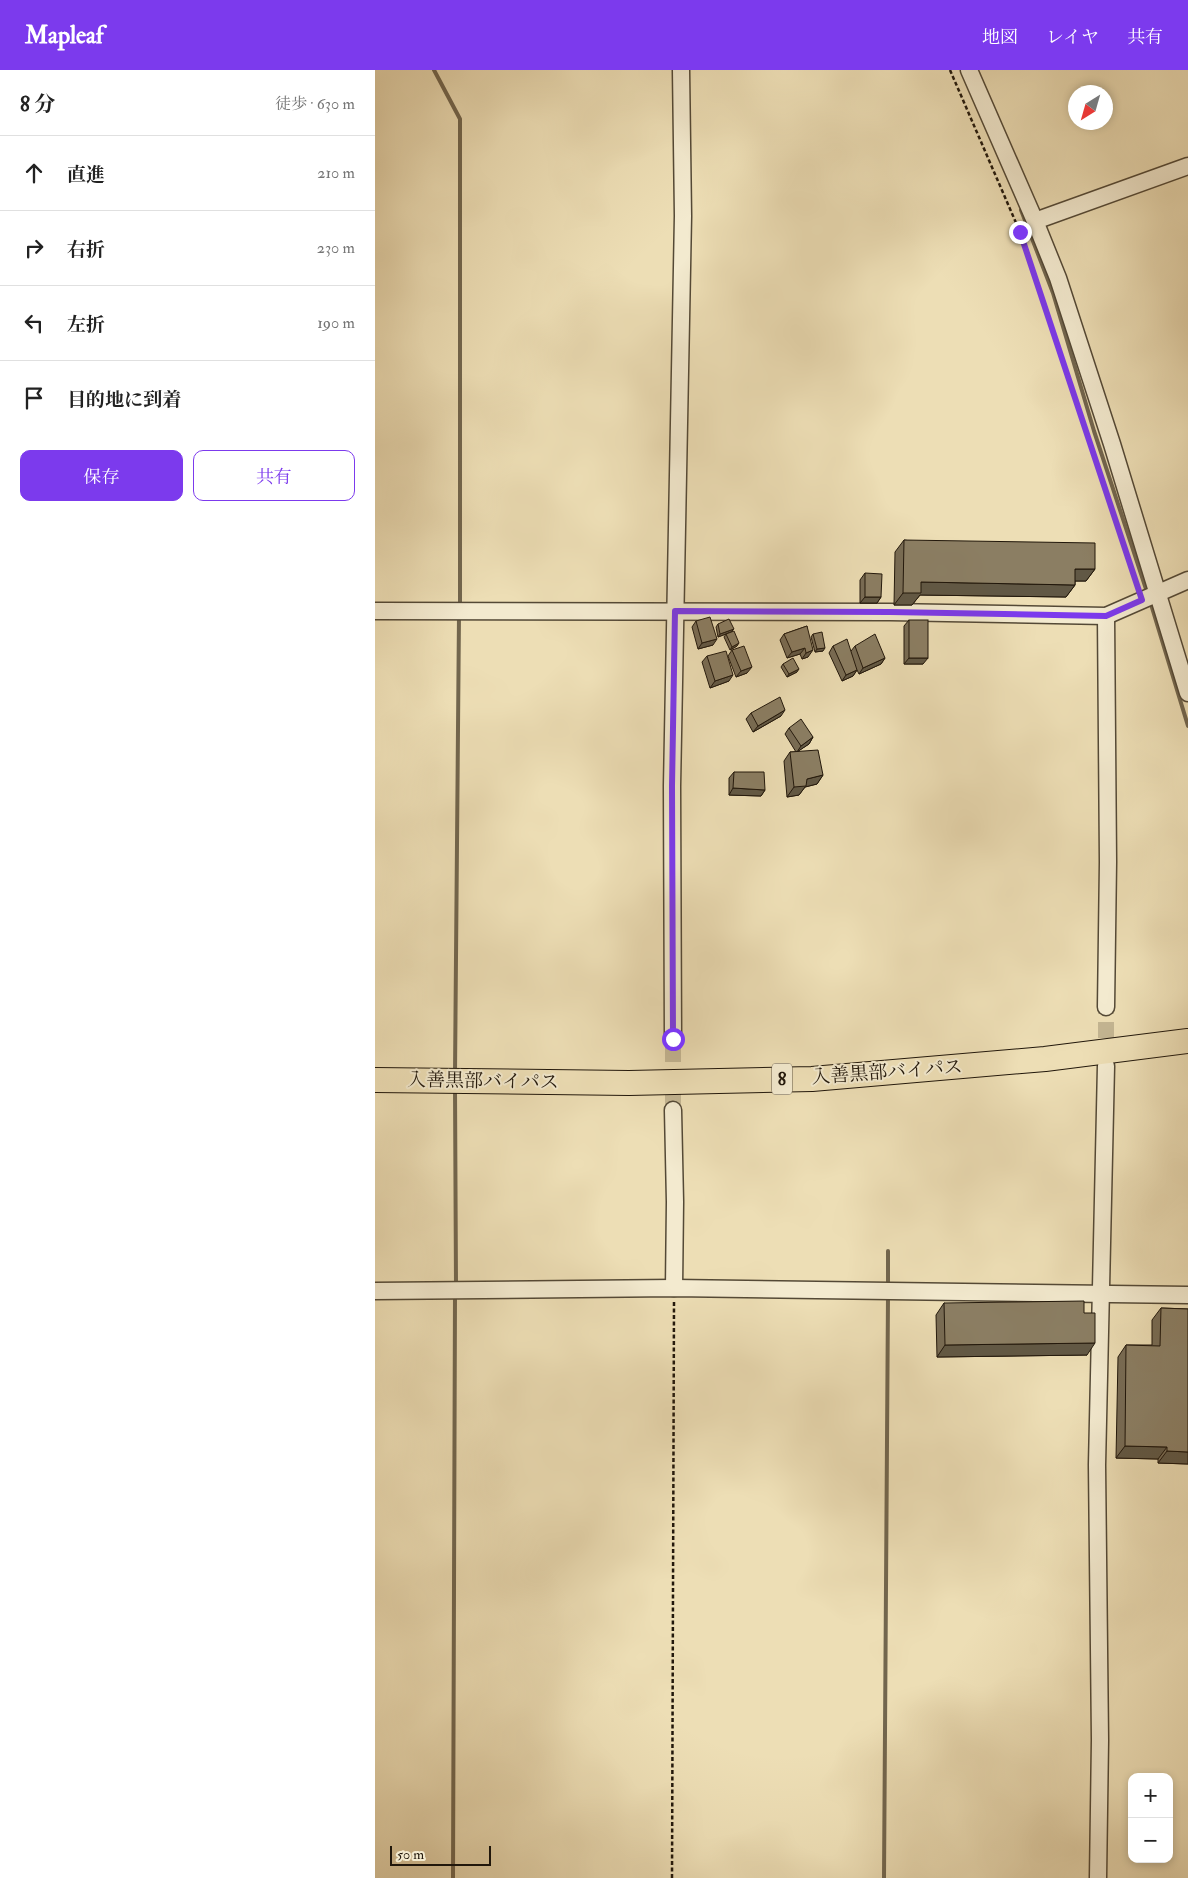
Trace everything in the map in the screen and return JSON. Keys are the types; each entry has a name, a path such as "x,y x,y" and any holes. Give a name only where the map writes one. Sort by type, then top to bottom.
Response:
{"highway":[{"name":"入善黒部バイパス","path":"375,1080 629,1083 811,1079 1045,1059 1188,1041"}],"street":[{"path":"673,1039 672,786 683,216 681,70"},
{"path":"969,70 1058,278 1188,693"},
{"path":"1035,221 1188,166"},
{"path":"375,611 890,612 1106,616 1188,580"},
{"path":"1106,616 1108,852 1106,1006"},
{"path":"1098,1878 1100,1740 1097,1465 1106,1066"},
{"path":"673,1110 674,1288"},
{"path":"375,1291 674,1288 1188,1295"}],"path":[{"path":"950,70 1020,232 1142,600"},
{"path":"672,1878 674,1288"}],"building":[{"path":"904,540 1095,543 1095,569 1075,569 1075,585 921,582 921,593 903,593"},
{"path":"865,573 882,574 881,597 865,597"},
{"path":"710,617 717,639 702,643 696,621"},
{"path":"729,619 734,629 720,634 718,624"},
{"path":"909,620 928,620 928,658 909,658"},
{"path":"807,626 813,650 806,653 805,648 792,652 784,634"},
{"path":"734,631 739,643 732,647 726,634"},
{"path":"822,632 825,648 817,649 813,634"},
{"path":"875,634 885,658 863,668 855,646"},
{"path":"847,639 857,670 846,675 833,646"},
{"path":"744,646 752,667 741,671 732,650"},
{"path":"726,651 733,675 715,681 707,656"},
{"path":"793,658 799,669 789,674 783,664"},
{"path":"780,697 785,710 758,726 751,713"},
{"path":"801,719 813,737 801,746 789,728"},
{"path":"818,750 823,775 807,779 806,786 794,787 790,752"},
{"path":"734,772 764,772 765,790 733,788"},
{"path":"1084,1301 1084,1313 1095,1313 1095,1343 945,1345 944,1303"},
{"path":"1161,1308 1188,1309 1188,1452 1167,1451 1167,1447 1125,1446 1126,1345 1160,1346"}],"waterway":[{"path":"434,70 460,119 460,606"},
{"path":"1021,210 1053,293 1094,431 1147,592"},
{"path":"1150,601 1188,726"},
{"path":"455,1073 459,615"},
{"path":"455,1088 456,1286"},
{"path":"888,1251 888,1286"},
{"path":"453,1878 455,1295"},
{"path":"884,1878 888,1296"}],"tunnel":[{"path":"1106,1007 1106,1062"},
{"path":"673,1039 673,1110"}],"route":[{"path":"673,1039 672,786 675,611 1106,616 1142,600 1020,232"}]}
